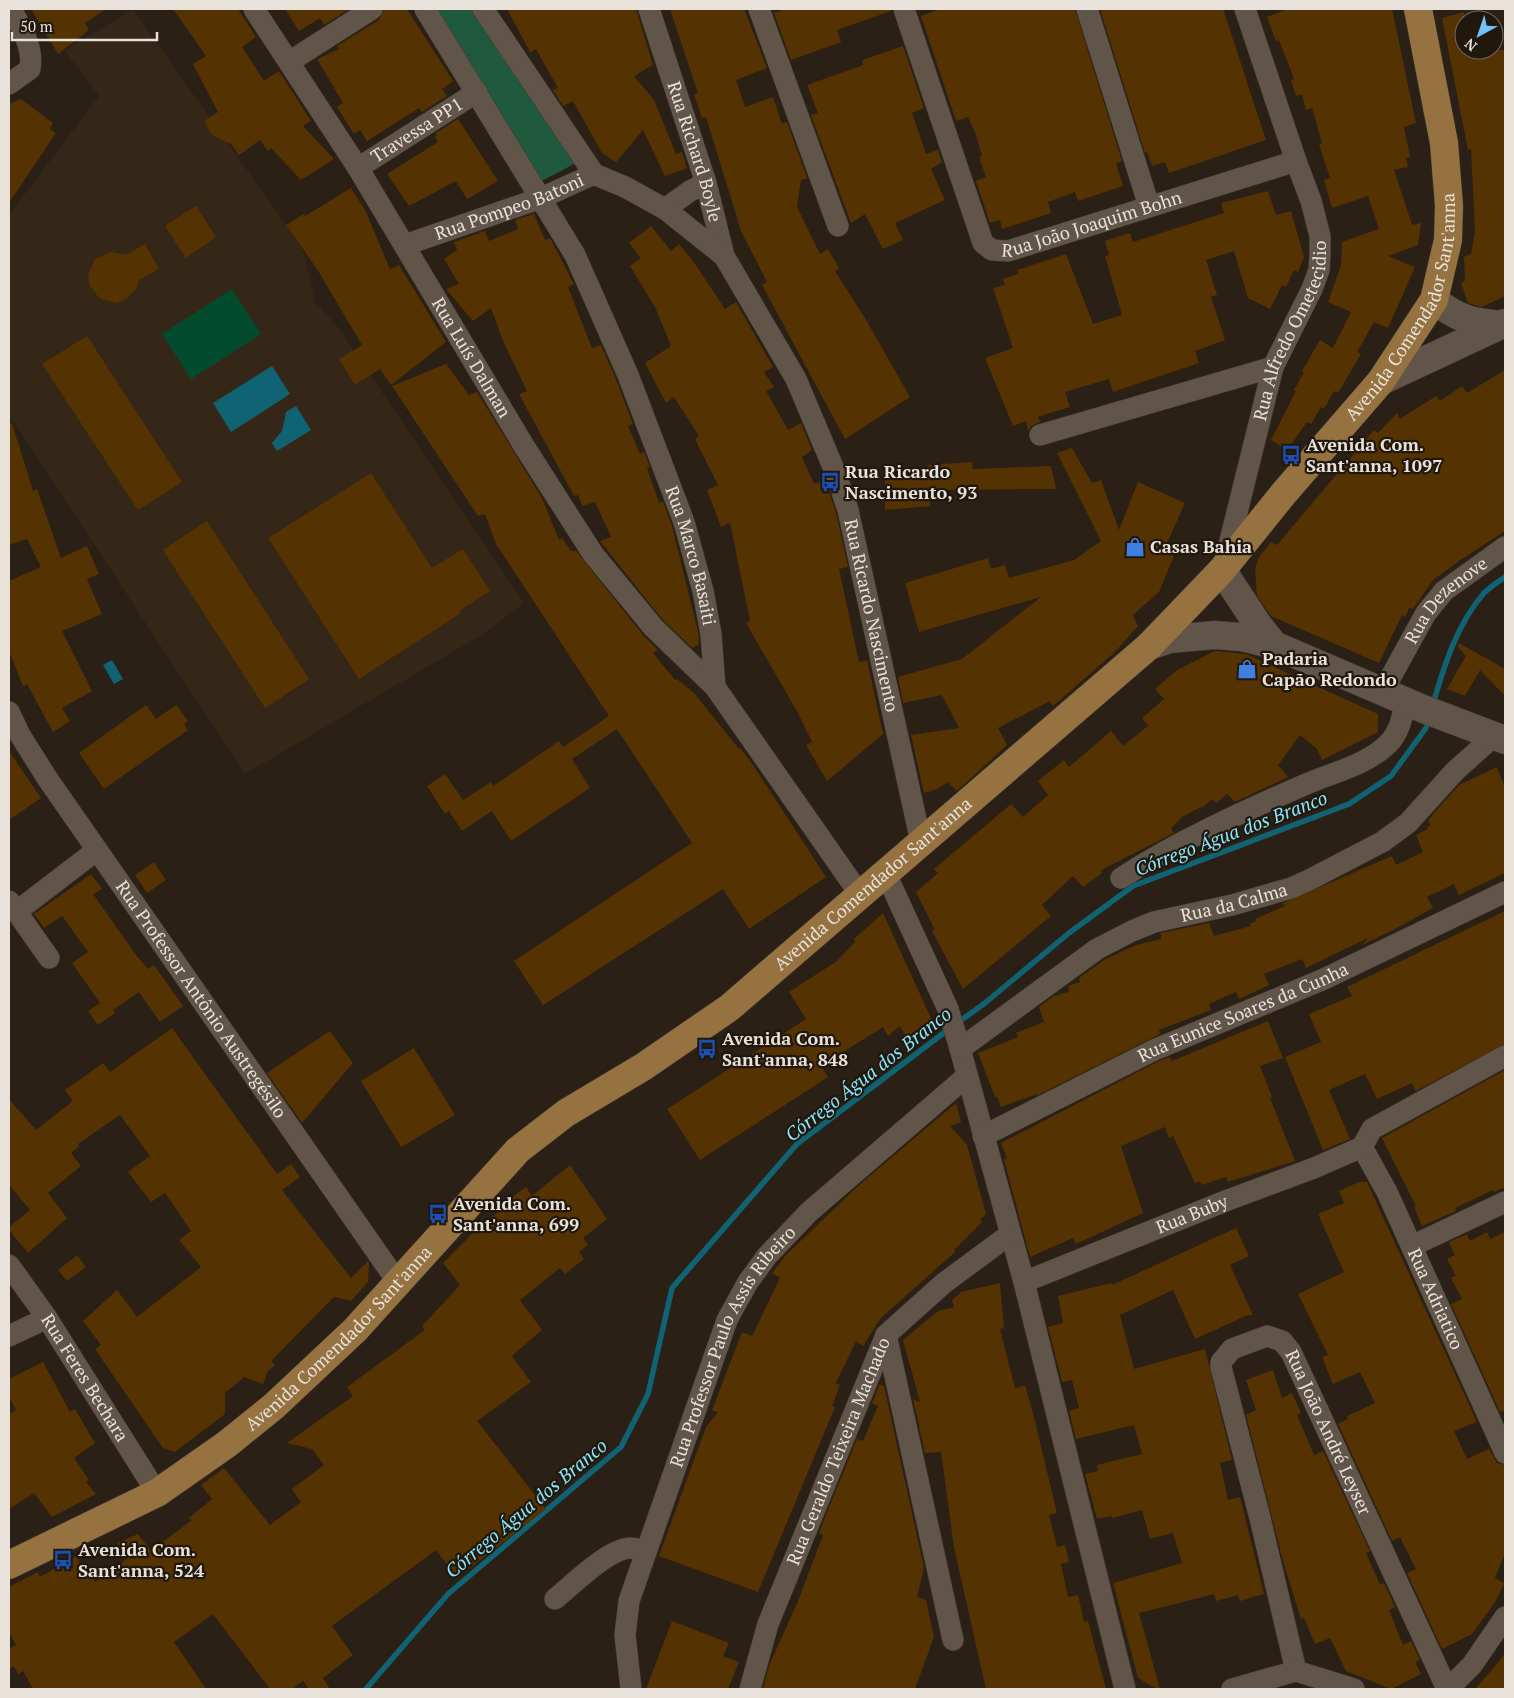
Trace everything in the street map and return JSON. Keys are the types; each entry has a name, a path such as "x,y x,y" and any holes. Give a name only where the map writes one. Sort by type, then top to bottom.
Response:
{"main road":[{"name":"Avenida Comendador Sant'anna","path":"9,1565 158,1493 227,1444 274,1406 355,1330 399,1284 518,1150 538,1133 566,1114 643,1067 729,1008 1150,646 1222,570 1289,487 1381,381 1434,300 1448,240 1450,206 1444,143 1418,9"},
{"path":"1434,300 1453,314 1472,322 1503,324"},
{"path":"1381,381 1503,324"},
{"path":"1222,570 1258,625 1274,645"},
{"path":"1150,646 1170,639 1215,635 1241,636 1274,645 1495,737"}],"street":[{"path":"9,84 30,69 30,50 12,9"},
{"name":"Rua Luís Dalman","path":"254,9 358,168 524,446 593,554 653,627 715,687"},
{"path":"289,62 372,9"},
{"name":"Rua Marco Basaiti","path":"425,9 575,255 628,375 666,470 684,522 703,591 711,634 715,687"},
{"path":"483,9 594,174"},
{"name":"Rua Richard Boyle","path":"649,9 706,183 724,256 746,290"},
{"path":"759,9 838,226"},
{"name":"Rua João Joaquim Bohn","path":"904,9 983,243 992,250 1008,251 1296,161"},
{"path":"1087,9 1149,206"},
{"name":"Rua Alfredo Ometecidio","path":"1222,570 1273,367 1312,289 1319,270 1320,236 1311,201 1245,9"},
{"name":"Travessa PP1","path":"358,168 477,92"},
{"name":"Rua Pompeo Batoni","path":"405,245 541,198 594,174 625,187 665,209 724,256"},
{"path":"665,209 690,191 706,183"},
{"name":"Rua Ricardo Nascimento","path":"746,290 796,378 836,474 852,529 921,842"},
{"path":"1040,435 1273,367"},
{"name":"Rua Dezenove","path":"1401,699 1426,613 1444,591 1505,547"},
{"path":"715,687 861,896"},
{"path":"1121,878 1206,830 1306,784 1365,761 1389,743 1397,733 1401,699"},
{"name":"Rua Professor Antônio Austregésilo","path":"9,712 20,735 47,778 399,1284"},
{"name":"Rua da Calma","path":"959,1047 1097,949 1132,931 1154,922 1290,888 1382,842 1408,823 1455,771 1495,737"},
{"path":"49,958 12,906 97,850"},
{"path":"886,874 948,1012 959,1047 982,1136 1024,1282 1125,1689"},
{"name":"Rua Eunice Soares da Cunha","path":"982,1136 1154,1050 1324,980 1505,892"},
{"path":"1362,1147 1372,1129 1505,1056"},
{"name":"Rua Professor Paulo Assis Ribeiro","path":"631,1689 625,1635 628,1601 727,1320 748,1282 766,1256 809,1212 966,1076"},
{"name":"Rua Adriatico","path":"1362,1147 1387,1192 1505,1453"},
{"name":"Rua Buby","path":"1024,1282 1228,1200 1322,1165 1362,1147"},
{"path":"1412,1246 1505,1202"},
{"name":"Rua Geraldo Teixeira Machado","path":"750,1689 768,1624 886,1335 944,1283 1010,1235"},
{"name":"Rua Feres Bechara","path":"9,1265 47,1318 158,1493"},
{"path":"9,1336 47,1318"},
{"path":"886,1335 953,1640"},
{"name":"Rua João André Leyser","path":"1296,1671 1260,1518 1221,1367 1221,1362 1232,1349 1267,1336 1282,1341 1291,1352 1447,1689"},
{"path":"555,1599 598,1564 620,1550 631,1548 646,1551"},
{"path":"1447,1689 1472,1665 1505,1617"},
{"path":"1232,1689 1296,1671 1354,1689"}],"shaded area":[{"path":"133,9 303,249 315,302 338,327 524,603 483,634 245,774 9,415 9,215 99,96 65,51"}],"green space":[{"path":"433,9 477,9 574,164 540,182"},
{"path":"232,289 261,334 191,379 162,334"}],"water":[{"path":"272,366 290,394 231,432 213,403"},
{"path":"296,406 311,430 277,451 272,443 282,431 286,412"},
{"path":"112,660 123,679 114,684 103,665"}],"building":[{"path":"31,9 106,9 85,23 89,30 58,54"},
{"path":"173,9 238,9 256,37 242,47 264,81 279,71 311,121 303,126 334,159 301,180 271,148 268,151 260,140 239,155 231,144 212,135 204,121 218,112 193,64 206,56"},
{"path":"285,9 349,9 324,25 320,18 299,31"},
{"path":"384,9 407,9 453,81 442,89 447,96 422,112 419,108 367,141 360,130 354,134 337,107 343,103 317,59 339,49 337,46 379,20"},
{"path":"507,9 636,9 653,65 634,76 654,100 676,154 682,152 687,168 665,176 643,130 616,162 602,153 573,101 563,106 553,90 558,88 536,49 530,52"},
{"path":"670,9 744,9 767,68 736,80 745,107 773,97 782,124 787,122 807,178 801,180 797,207 820,254 828,249 839,268 835,271 865,318 910,397 845,439 762,285 767,282 741,231 706,117 702,118 694,95 698,93"},
{"path":"786,9 890,9 891,11 837,30 841,42 791,60 774,13"},
{"path":"941,9 1075,9 1122,161 1116,163 1123,186 1078,201 1075,192 1048,202 1051,213 1002,229 1000,220 990,223 976,181 986,177 979,157 982,156 976,135 968,117 956,121 921,16"},
{"path":"1100,9 1223,9 1266,140 1169,173 1165,162 1152,166 1147,152 1145,153"},
{"path":"1288,9 1392,9 1416,123 1404,127 1410,157 1406,158 1408,167 1394,170 1412,225 1421,223 1418,245 1388,256 1415,267 1388,328 1374,322 1357,352 1361,354 1338,393 1334,391 1324,409 1321,407 1311,424 1307,422 1287,450 1271,440 1296,391 1294,390 1304,372 1302,371 1320,340 1333,348 1351,312 1328,302 1341,265 1342,242 1379,229 1368,196 1332,208 1324,180 1330,178 1319,144 1322,143 1312,108 1306,110 1302,94 1296,96 1291,80 1294,79 1279,40 1276,41 1267,17"},
{"path":"1454,15 1454,60 1504,60 1505,50 1505,296 1482,307 1468,303 1461,283 1465,281 1464,257 1471,254 1475,232 1471,149 1468,150 1442,18"},
{"path":"903,46 924,108 912,113 926,154 938,150 942,162 931,169 945,200 895,223 903,240 883,249 865,214 851,223 811,115 818,113 807,85 863,65 862,60"},
{"path":"21,99 53,123 50,129 56,133 9,203 9,104"},
{"path":"458,119 498,181 467,199 456,181 409,206 387,174 438,142 435,137 436,133"},
{"path":"351,188 365,210 390,269 399,265 446,342 391,385 380,369 355,385 339,359 362,345 317,269 286,225 304,214 305,216"},
{"path":"1268,191 1276,215 1291,211 1304,257 1298,272 1294,270 1286,287 1282,285 1270,309 1248,298 1234,251 1206,260 1217,295 1211,297 1225,340 1195,351 1199,363 1113,392 1109,379 1065,392 1070,407 1038,417 1040,422 1031,426 1028,431 1026,421 1013,426 985,358 1013,348 993,288 1005,285 1003,279 1018,274 1017,270 1066,254 1093,324 1122,315 1105,256 1109,255 1105,241 1130,233 1133,242 1224,213 1221,203"},
{"path":"196,206 216,237 186,258 165,226"},
{"path":"534,214 545,240 550,238 574,284 568,287 592,348 601,345 633,424 628,426 640,454 644,452 650,467 647,468 659,503 663,501 672,526 699,636 698,645 692,648 662,619 600,541 611,537 595,502 582,506 578,495 574,496 519,394 527,391 503,341 491,308 473,321 446,289 459,284 444,259 457,250 454,242 485,231 489,241 518,229 515,220"},
{"path":"651,226 671,251 679,244 693,261 725,309 736,302 773,367 764,372 774,387 766,391 788,430 801,423 812,450 802,457 814,484 825,480 836,513 848,567 839,569 859,662 867,660 883,734 827,781 806,745 812,742 798,713 746,623 750,621 730,523 721,527 707,490 718,485 695,439 699,436 674,397 666,403 645,363 671,346 655,307 630,266 641,258 629,243"},
{"path":"145,244 159,269 139,280 137,288 125,300 116,303 99,298 89,284 88,275 95,259 111,252 126,255"},
{"path":"87,336 182,482 138,510 42,364"},
{"path":"446,364 469,395 477,392 542,498 559,540 562,538 571,551 576,551 643,635 658,650 653,653 675,680 677,679 694,693 740,748 826,877 749,929 723,889 543,1005 514,961 692,843 617,729 572,759 590,788 511,841 492,811 462,831 449,811 445,814 427,786 445,774 463,800 491,782 493,786 559,741 563,747 609,716 496,544 485,514 478,516 392,386"},
{"path":"1505,370 1505,531 1433,580 1413,609 1409,608 1405,617 1402,615 1379,663 1271,616 1257,596 1255,569 1259,557 1271,542 1277,545 1374,430 1378,433 1397,413 1400,419 1436,396 1440,401 1462,386 1467,393"},
{"path":"12,423 33,491 37,489 61,558 87,546 99,574 87,579 102,614 62,631 92,691 62,708 70,721 53,732 27,684 23,686 9,651 9,581 41,567 27,539 9,545 9,424"},
{"path":"1072,448 1092,483 1101,480 1119,530 1138,482 1185,503 1164,550 1174,556 1159,592 1133,615 1138,626 1115,652 1053,706 1050,701 998,728 1007,745 957,791 948,782 937,789 924,793 911,735 959,728 942,695 903,703 898,677 962,659 1041,597 919,632 905,583 988,558 991,569 1005,565 1009,578 1074,560 1101,541 1057,453"},
{"path":"972,462 973,469 1051,466 1056,489 929,490 930,506 885,510 885,478 928,472 928,465"},
{"path":"371,473 432,568 463,549 490,591 460,610 461,613 359,679 268,538"},
{"path":"207,521 309,679 265,708 163,550"},
{"path":"1459,643 1505,669 1505,696 1480,670 1465,696 1447,689 1466,656 1457,646"},
{"path":"1215,651 1246,654 1378,714 1378,732 1322,760 1317,749 1300,735 1278,765 1288,777 1235,802 1227,794 1216,803 1212,799 1202,808 1182,817 1171,828 1174,833 1101,870 1102,873 1083,887 1073,876 1042,905 1051,916 963,989 932,931 935,930 916,892 938,873 934,869 1011,804 1023,817 1048,795 1038,781 1064,760 1069,767 1111,731 1123,746 1148,726 1142,718 1164,699 1155,689 1177,670"},
{"path":"146,705 156,719 176,705 188,721 184,724 188,730 104,789 79,753"},
{"path":"9,751 41,798 9,820"},
{"path":"1497,767 1505,788 1505,873 1459,895 1454,884 1427,897 1433,908 1395,929 1362,945 1368,938 1306,968 1302,959 1264,974 1269,985 1239,999 1236,992 1209,1004 1211,1010 1159,1030 1160,1034 1036,1096 1037,1094 1001,1107 997,1097 995,1097 978,1053 1018,1037 1016,1033 1044,1022 1039,1007 1054,996 1069,992 1068,986 1080,982 1079,978 1104,960 1136,945 1161,939 1161,933 1209,923 1214,936 1251,926 1250,924 1256,921 1255,919 1285,906 1283,903 1392,856 1396,865 1423,852 1416,835 1431,826 1428,820 1459,785"},
{"path":"154,862 166,880 147,893 135,875"},
{"path":"91,874 102,889 93,894 136,955 148,969 154,965 183,1006 160,1022 139,992 113,1010 115,1013 98,1025 88,1011 100,1003 72,963 88,952 62,916 44,928 34,914"},
{"path":"1505,911 1505,1044 1416,1091 1412,1083 1377,1099 1365,1074 1329,1090 1350,1139 1323,1150 1285,1057 1321,1042 1309,1014 1352,996 1347,987"},
{"path":"883,913 934,1025 908,1040 900,1026 888,1036 883,1027 821,1066 828,1077 700,1160 667,1109 806,1019 789,992 837,961 855,942 854,939"},
{"path":"1268,1021 1283,1058 1260,1066 1272,1097 1270,1098 1295,1161 1228,1182 1226,1177 1202,1185 1200,1181 1195,1183 1173,1136 1169,1138 1165,1127 1121,1146 1143,1213 1076,1244 1073,1238 1030,1257 1004,1160 1007,1158 1001,1143 1159,1061 1170,1057 1172,1061"},
{"path":"172,1028 277,1174 291,1164 300,1177 282,1190 351,1278 368,1261 369,1263 368,1282 351,1301 334,1297 271,1361 275,1365 268,1371 263,1384 244,1377 225,1393 225,1414 175,1452 163,1448 95,1349 101,1345 83,1321 117,1290 137,1317 201,1267 179,1240 191,1231 165,1193 151,1202 128,1172 150,1156 120,1115 78,1144 79,1146 71,1153 81,1166 48,1193 67,1218 28,1253 9,1230 9,1227 30,1210 9,1185 9,1099 36,1130 73,1101 65,1090 103,1063 110,1072"},
{"path":"330,1031 353,1063 302,1123 267,1073"},
{"path":"414,1048 455,1115 401,1147 361,1081"},
{"path":"1505,1070 1505,1187 1494,1192 1493,1190 1455,1208 1456,1211 1422,1226 1414,1207 1416,1206 1382,1138"},
{"path":"956,1103 961,1122 950,1126 967,1145 986,1214 980,1220 982,1222 954,1250 955,1252 881,1318 863,1346 856,1341 836,1383 840,1385 832,1406 835,1407 758,1592 659,1556 706,1427 718,1412 712,1410 742,1332 752,1336 780,1278 772,1273 786,1255 859,1185"},
{"path":"570,1165 607,1219 583,1238 588,1245 579,1252 584,1259 565,1274 560,1268 520,1300 542,1330 512,1356 531,1382 477,1421 546,1509 470,1568 468,1565 455,1575 436,1550 332,1626 353,1655 323,1678 330,1689 309,1689 303,1681 292,1689 270,1689 213,1614 174,1642 206,1689 33,1689 23,1671 18,1674 14,1666 9,1669 9,1649 16,1645 9,1632 9,1587 38,1572 40,1577 76,1556 85,1571 87,1570 95,1582 128,1558 117,1543 138,1534 151,1551 192,1520 188,1519 212,1499 201,1485 224,1468 270,1525 301,1502 292,1489 324,1465 312,1449 287,1443 353,1396 347,1387 425,1330 422,1326 460,1285 443,1263 475,1231 497,1213 495,1210 526,1187 532,1196"},
{"path":"1359,1182 1367,1182 1477,1422 1454,1431 1467,1459 1489,1449 1497,1463 1505,1465 1505,1553 1495,1578 1504,1583 1496,1601 1472,1634 1442,1649 1407,1573 1416,1569 1400,1537 1392,1541 1338,1424 1348,1419 1347,1416 1375,1403 1360,1372 1333,1384 1322,1357 1328,1355 1298,1294 1344,1272 1318,1214 1344,1203 1339,1191"},
{"path":"1236,1228 1249,1256 1230,1265 1253,1315 1248,1315 1195,1339 1173,1290 1120,1315 1134,1369 1205,1349 1232,1460 1220,1463 1228,1500 1240,1497 1264,1594 1240,1601 1238,1595 1216,1601 1214,1594 1139,1613 1160,1689 1157,1689 1138,1678 1113,1583 1182,1563 1173,1533 1150,1539 1142,1510 1112,1518 1111,1516 1097,1519 1085,1474 1098,1471 1097,1465 1142,1454 1134,1425 1076,1439 1069,1411 1079,1408 1072,1380 1062,1382 1048,1327 1063,1323 1058,1296 1111,1283 1112,1285"},
{"path":"1487,1232 1490,1239 1505,1232 1505,1410 1500,1412 1451,1304 1462,1299 1451,1278 1456,1276 1447,1259 1455,1255 1449,1242 1467,1234 1470,1241"},
{"path":"77,1255 86,1267 67,1281 58,1270"},
{"path":"1000,1283 1004,1328 1000,1329 1015,1388 1025,1385 1033,1413 1057,1513 1049,1515 1057,1547 1065,1545 1069,1562 1061,1564 1068,1597 1078,1595 1084,1622 1088,1621 1106,1689 986,1689 954,1548 941,1452 925,1453 913,1399 920,1402 903,1340 938,1311 954,1307 952,1300 961,1292"},
{"path":"43,1362 70,1412 75,1409 95,1443 74,1458 89,1480 86,1482 96,1494 52,1517 34,1493 9,1509 9,1414 16,1410 9,1397 9,1379"},
{"path":"1273,1370 1282,1398 1292,1393 1301,1413 1297,1415 1314,1455 1323,1451 1370,1551 1366,1553 1380,1585 1384,1583 1395,1607 1389,1610 1403,1645 1411,1641 1420,1660 1415,1662 1421,1674 1391,1689 1346,1671 1330,1638 1315,1644 1304,1618 1301,1619 1283,1561 1246,1415 1256,1410 1246,1380"},
{"path":"880,1384 884,1386 924,1568 917,1597 926,1600 934,1637 915,1689 763,1689 769,1666 798,1601 823,1535 819,1533 827,1512 857,1439 863,1441 878,1406 872,1403"},
{"path":"672,1621 729,1643 723,1656 739,1662 728,1689 646,1689"},
{"path":"1505,1654 1505,1689 1475,1689 1490,1672"}],"waterway":[{"name":"Córrego Água dos Branco","path":"1433,704 1452,646 1466,618 1484,593 1505,577"},
{"name":"Córrego Água dos Branco","path":"956,1024 985,1003 1069,933 1133,886 1349,804 1391,776 1426,728 1429,718"},
{"name":"Córrego Água dos Branco","path":"366,1689 448,1594 621,1447 648,1394 672,1288 797,1144 949,1029"}],"place":[{"name":"Avenida Com. Sant'anna, 1097","path":"1291,455"},
{"name":"Rua Ricardo Nascimento, 93","path":"830,482"},
{"name":"Casas Bahia","path":"1135,547"},
{"name":"Padaria Capão Redondo","path":"1247,669"},
{"name":"Avenida Com. Sant'anna, 848","path":"707,1049"},
{"name":"Avenida Com. Sant'anna, 699","path":"438,1214"},
{"name":"Avenida Com. Sant'anna, 524","path":"63,1560"}]}
